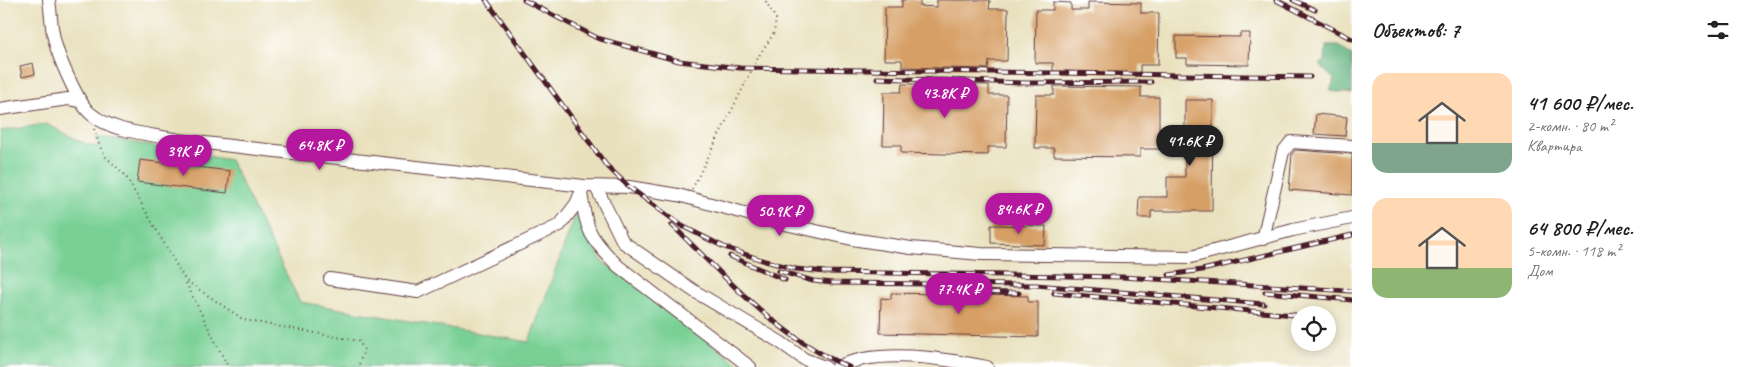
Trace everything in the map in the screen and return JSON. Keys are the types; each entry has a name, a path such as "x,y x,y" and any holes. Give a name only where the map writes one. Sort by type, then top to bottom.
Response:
{"street":[{"path":"49,0 54,40 80,101 90,114 116,127 179,140 587,188 629,187 688,198 785,224 852,239 911,248 981,254 1191,257 1293,230 1352,218"},
{"path":"0,109 68,99 80,101"},
{"path":"1263,239 1282,152 1291,142 1352,146"},
{"path":"330,279 418,292 560,225 587,188"},
{"path":"587,188 586,220 591,238 618,266 750,367"},
{"path":"587,188 623,242 694,291 780,342 804,359 825,367"},
{"path":"837,367 850,361 893,357 955,360 986,367"}],"path":[{"path":"688,198 760,54 774,33 776,19 764,0"},
{"path":"90,114 100,147 106,157 125,175 185,280 228,367"},
{"path":"185,280 244,320 359,341 364,350 358,367"}],"green space":[{"path":"1326,46 1339,46 1352,56 1352,94 1330,91 1334,79 1319,65 1325,61"},
{"path":"46,124 86,144 99,147 96,136 230,160 300,302 529,342 579,205 592,243 602,261 742,367 0,367 0,131"}],"building":[{"path":"902,0 920,0 920,6 937,7 937,0 990,0 989,9 1008,9 1007,61 989,61 988,69 902,67 902,60 884,60 885,7 902,7"},
{"path":"1053,2 1071,3 1071,10 1088,10 1088,2 1141,3 1141,13 1159,13 1158,65 1140,65 1140,73 1053,71 1053,63 1035,63 1036,10 1053,10"},
{"path":"1240,33 1250,33 1249,65 1187,64 1187,58 1176,58 1176,36 1240,37"},
{"path":"33,63 35,74 22,77 20,66"},
{"path":"902,84 989,85 989,95 1007,95 1006,147 988,147 988,155 901,153 901,145 883,145 884,92 901,92"},
{"path":"1054,86 1141,87 1141,97 1159,97 1159,149 1140,149 1140,157 1054,156 1054,148 1035,148 1036,95 1054,95"},
{"path":"1185,100 1213,100 1212,211 1151,211 1151,218 1138,218 1139,197 1167,197 1167,177 1185,177"},
{"path":"1316,114 1347,117 1345,136 1314,134"},
{"path":"1295,150 1352,154 1352,195 1289,190 1292,154"},
{"path":"140,160 230,171 227,193 137,182"},
{"path":"991,225 1046,226 1045,245 991,243"},
{"path":"891,293 1028,296 1028,302 1038,302 1038,337 880,333 881,298 891,299"}],"railway":[{"path":"486,0 606,165 629,187 682,226 724,247 765,261 796,269 825,272 1122,277 1352,291"},
{"path":"524,0 597,38 679,61 740,68 1310,77"},
{"path":"1276,0 1352,39"},
{"path":"1293,0 1315,10"},
{"path":"877,78 1026,83 1151,82"},
{"path":"672,225 754,305 800,340 824,355 849,367"},
{"path":"1169,275 1202,270 1352,235"},
{"path":"730,256 785,280"},
{"path":"779,271 813,281 833,283 1036,285 1264,304"},
{"path":"954,292 1019,293"},
{"path":"1265,292 1352,300"},
{"path":"1054,293 1291,315"}]}
